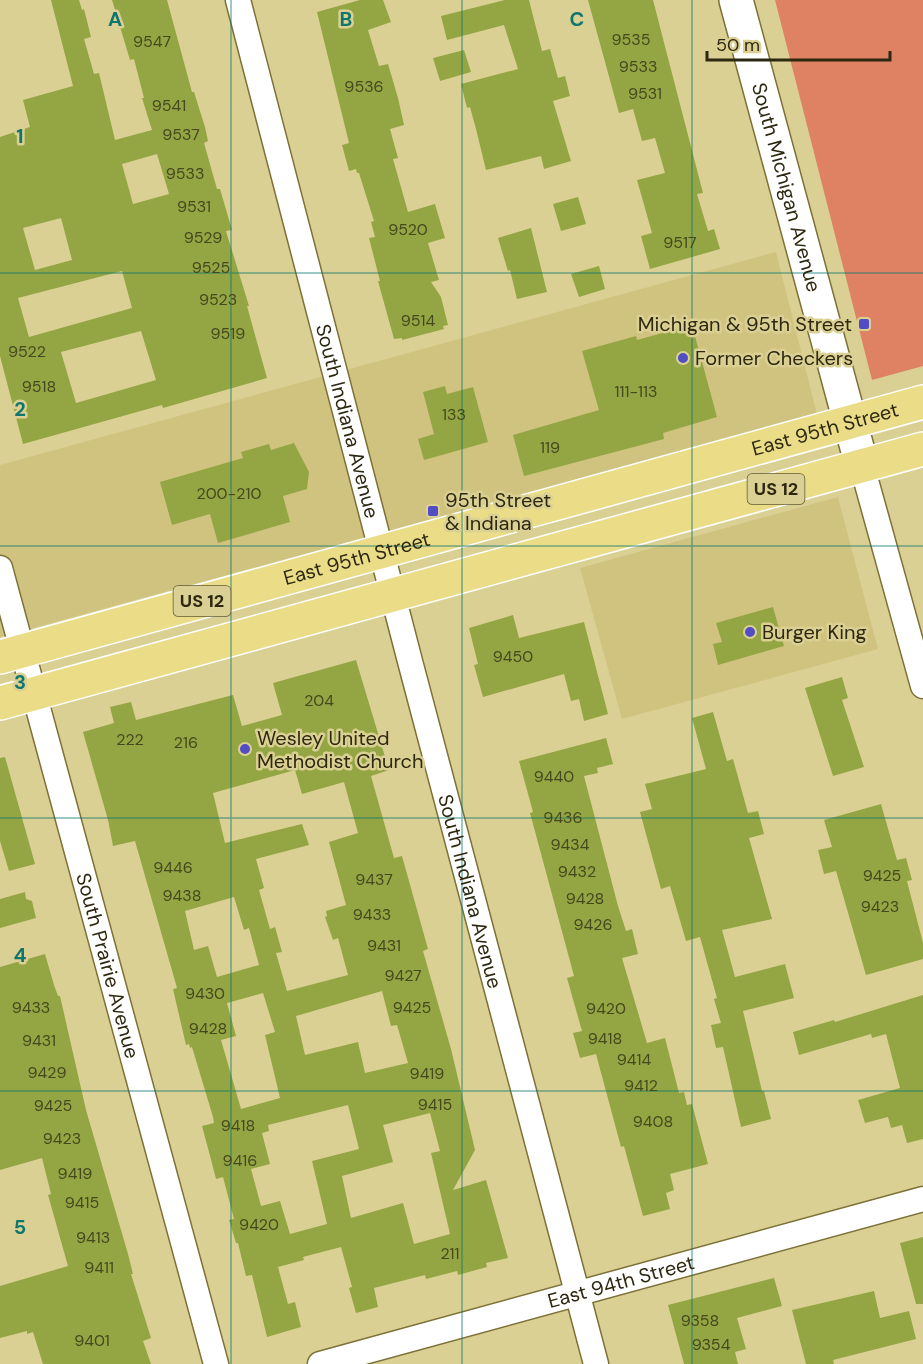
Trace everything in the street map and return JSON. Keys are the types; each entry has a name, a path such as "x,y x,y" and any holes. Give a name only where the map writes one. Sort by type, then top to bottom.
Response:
{"main road":[{"name":"South Michigan Avenue","path":"736,0 862,466"},
{"name":"East 95th Street","path":"11,654 923,402"},
{"name":"US 12","path":"0,703 923,449"}],"street":[{"name":"South Indiana Avenue","path":"238,0 394,595 440,781 596,1364"},
{"name":"South Michigan Avenue","path":"862,466 923,686"},
{"name":"South Prairie Avenue","path":"0,567 11,654 34,693 216,1364"},
{"name":"East 94th Street","path":"320,1364 923,1199"}],"shaded area":[{"path":"775,0 923,0 923,366 872,380"},
{"path":"776,252 817,414 0,637 0,465"},
{"path":"838,497 878,649 622,719 580,568"}],"building":[{"path":"51,0 79,0 82,10 84,9 91,37 84,39 94,74 99,73 115,140 152,130 142,98 144,98 134,59 130,60 112,0 167,0 192,92 194,92 205,127 208,141 204,143 232,230 226,231 249,306 247,306 267,378 163,408 162,405 23,444 0,356 0,137 30,127 23,100 73,86","holes":["157,154 169,194 133,204 122,164","61,218 72,260 35,270 23,228","122,271 132,308 29,337 18,298","141,331 156,380 76,403 61,352"]},
{"path":"360,0 383,0 391,22 368,30 379,66 388,64 404,125 390,129 398,158 393,159 408,212 435,204 445,238 428,243 439,280 431,282 441,297 448,325 443,326 444,329 402,340 402,338 394,339 378,281 380,281 369,238 375,237 371,222 374,221 359,173 356,169 349,171 342,145 349,143 317,12"},
{"path":"505,0 529,0 542,51 550,49 558,78 565,76 570,96 553,101 571,161 544,169 541,156 486,170 470,107 467,108 461,84 518,69 504,25 447,40 441,16"},
{"path":"588,0 653,0 703,193 697,194 708,231 714,229 720,249 650,269 641,236 652,233 637,180 665,173 655,138 642,141 633,109 619,113"},
{"path":"464,50 471,72 440,81 433,58"},
{"path":"578,197 586,224 561,231 553,204"},
{"path":"531,228 547,292 517,299 510,270 508,271 498,238"},
{"path":"599,266 605,289 579,297 571,274"},
{"path":"692,325 717,417 663,433 664,439 524,476 513,435 599,410 582,351 636,336 637,340"},
{"path":"445,386 447,394 473,387 488,442 424,460 418,439 434,434 423,392"},
{"path":"294,443 309,472 307,489 283,496 290,522 218,543 210,514 172,525 160,482 243,458 241,452 269,444 271,450"},
{"name":"Burger King","path":"773,607 784,646 718,665 713,644 722,642 716,623"},
{"path":"513,615 519,638 584,622 608,714 584,721 579,699 571,701 564,674 483,697 474,665 478,664 469,628"},
{"path":"356,660 389,770 371,776 394,858 402,856 428,949 423,951 451,1049 475,1150 453,1190 486,1180 508,1258 486,1263 487,1267 458,1275 457,1271 426,1279 425,1275 374,1288 378,1307 356,1313 349,1288 352,1287 341,1247 303,1257 304,1260 278,1267 288,1304 295,1302 301,1327 267,1337 252,1275 246,1276 238,1243 236,1243 229,1220 234,1219 223,1177 216,1179 202,1126 214,1123 213,1117 192,1047 190,1048 189,1044 186,1045 173,989 177,988 135,841 113,846 83,732 114,723 110,707 131,702 136,720 233,695 242,726 282,715 273,683","holes":["295,770 302,794 344,782 358,833 329,842 346,905 326,911 327,916 325,917 333,940 338,938 348,975 287,991 276,953 282,952 275,927 270,929 259,890 264,888 256,859 309,845 302,824 225,843 213,793","234,897 244,930 249,928 259,965 217,977 208,946 194,950 185,911","382,991 391,1026 397,1025 408,1063 365,1073 358,1042 305,1055 296,1016","263,993 275,1032 265,1035 280,1098 241,1109 221,1040 236,1036 227,1003","348,1105 359,1149 312,1161 327,1224 290,1234 280,1201 261,1206 251,1169 270,1164 262,1133 269,1131 268,1125","430,1113 440,1151 431,1153 450,1234 414,1244 403,1203 351,1218 342,1176 393,1162 383,1125"]},
{"path":"842,677 848,698 842,700 864,767 833,776 805,688"},
{"path":"713,712 727,761 733,759 748,813 758,811 764,834 749,838 772,919 722,930 735,977 785,964 794,998 743,1011 771,1119 741,1127 723,1047 716,1048 711,1025 721,1023 714,999 717,998 700,937 686,941 670,886 661,889 640,812 652,809 645,784 706,769 692,718"},
{"path":"606,738 613,764 597,768 598,773 584,776 618,906 626,931 632,929 638,954 622,958 647,1043 665,1038 679,1093 684,1092 687,1105 692,1104 708,1164 670,1174 674,1190 666,1193 670,1209 643,1216 624,1146 621,1147 596,1054 580,1058 573,1033 582,1031 567,978 574,976 530,813 533,812 519,761"},
{"path":"5,757 35,864 9,871 0,841 0,758"},
{"path":"881,804 897,860 906,858 912,880 907,881 923,943 923,959 866,975 836,871 824,874 818,850 832,847 824,820"},
{"path":"25,892 26,899 32,901 36,918 0,928 0,899"},
{"path":"45,954 54,985 60,996 86,1110 151,1338 143,1341 151,1364 43,1364 33,1332 27,1334 27,1331 0,1338 0,1286 68,1266 48,1195 51,1194 42,1158 0,1170 0,967"},
{"path":"923,995 923,1139 907,1143 902,1125 891,1128 888,1117 865,1123 858,1100 900,1088 886,1034 872,1038 871,1034 799,1055 793,1032 834,1020 835,1022"},
{"path":"923,1237 923,1304 916,1304 900,1243"},
{"path":"774,1278 782,1306 737,1318 746,1349 735,1352 738,1364 684,1364 668,1305"},
{"path":"874,1291 880,1318 909,1311 916,1339 833,1360 834,1364 806,1364 792,1310"}],"place":[{"name":"Michigan & 95th Street","path":"864,324"},
{"name":"Former Checkers","path":"683,358"},
{"name":"95th Street & Indiana","path":"433,511"},
{"name":"Burger King","path":"750,632"},
{"name":"Wesley United Methodist Church","path":"245,749"}]}
